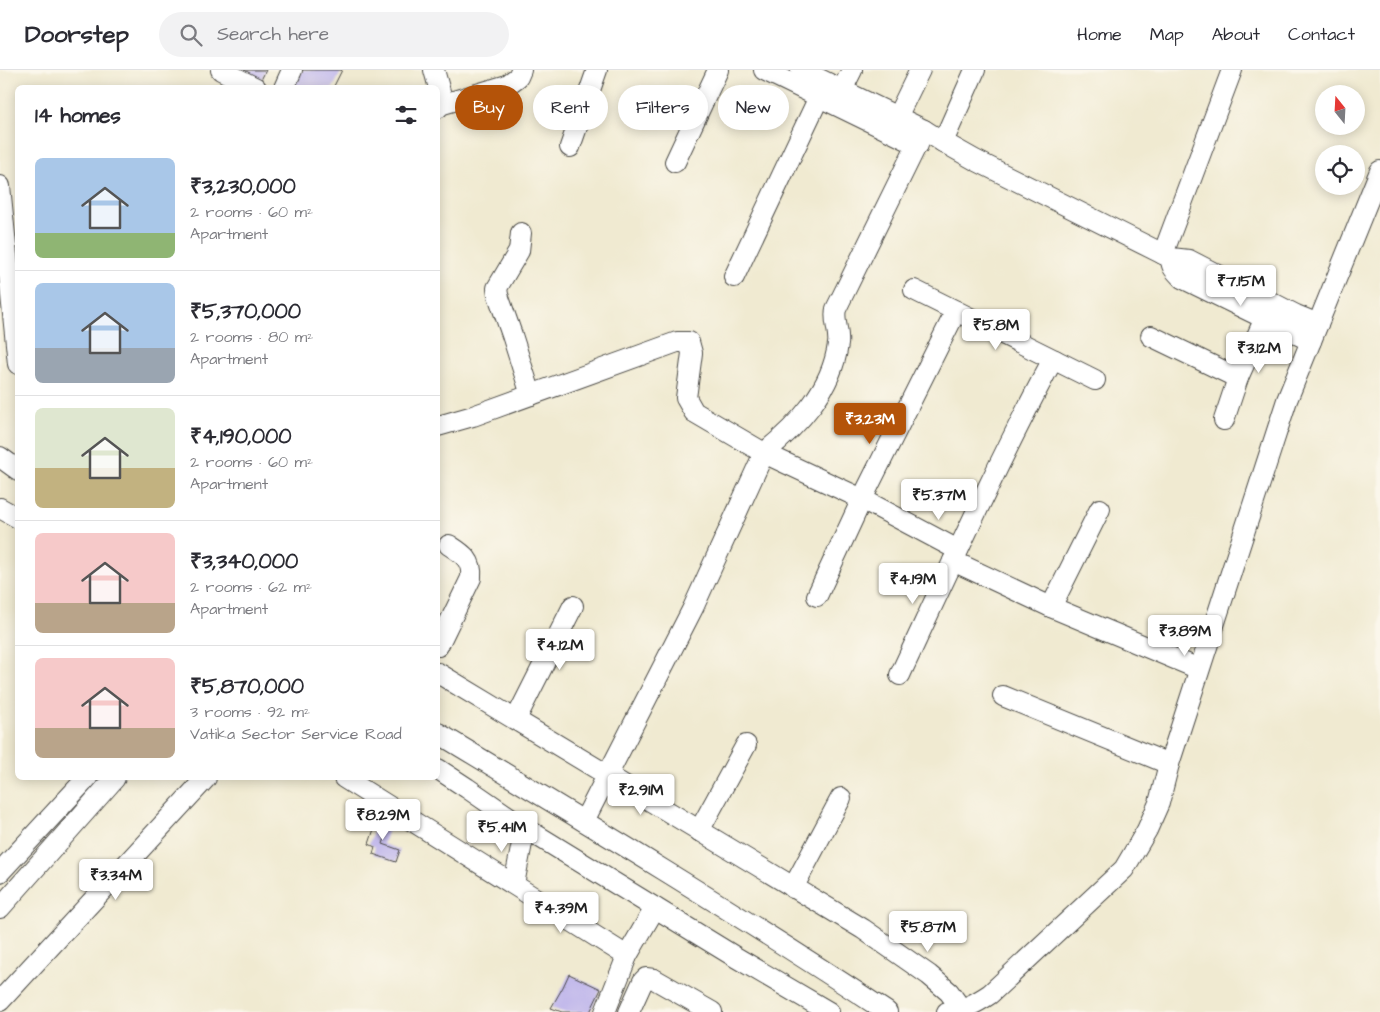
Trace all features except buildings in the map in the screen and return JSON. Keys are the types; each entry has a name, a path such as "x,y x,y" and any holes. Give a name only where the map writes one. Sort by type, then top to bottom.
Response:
{"street":[{"path":"221,70 250,85"},
{"path":"285,85 292,70"},
{"path":"434,70 438,85"},
{"path":"440,106 507,85 518,77 521,70"},
{"path":"570,147 597,70"},
{"path":"674,162 718,70"},
{"path":"764,70 819,97 921,137 942,142 1167,256 1189,260 1296,315 1315,333"},
{"path":"801,70 898,117 921,137"},
{"path":"842,90 852,70"},
{"path":"898,117 920,70"},
{"path":"942,142 976,70"},
{"path":"1232,70 1167,256 1171,265 1182,278 1265,318 1315,333"},
{"path":"440,92 442,99 440,104"},
{"path":"734,277 819,97"},
{"path":"584,822 693,608 764,453 806,414 826,381 833,365 839,341 835,315 836,309 921,137"},
{"path":"440,674 863,930 929,975 949,992 954,1011 973,1005 990,994 1124,869 1147,830 1159,803 1169,764 1287,400 1380,171"},
{"path":"0,186 15,334"},
{"path":"521,233 519,251 497,288 531,395"},
{"path":"914,290 1095,380"},
{"path":"818,596 862,499 956,311"},
{"path":"1224,420 1238,378 1265,318"},
{"path":"1151,336 1238,378"},
{"path":"440,425 473,416 677,342 689,342 692,353 686,398 694,412 764,453 862,499 955,556 1051,607 1199,670"},
{"path":"900,675 955,556 1032,398 1052,361 1055,360"},
{"path":"0,457 15,468"},
{"path":"0,508 15,516"},
{"path":"1051,607 1100,509"},
{"path":"440,642 471,578 472,571 466,557 449,545"},
{"path":"516,719 573,606"},
{"path":"1003,696 1169,764"},
{"path":"440,734 816,965 887,1012"},
{"path":"698,831 746,745"},
{"path":"440,770 525,828 829,1012"},
{"path":"0,872 85,780"},
{"path":"0,908 113,780"},
{"path":"0,1001 204,780"},
{"path":"347,780 627,956"},
{"path":"793,888 841,798"},
{"path":"514,884 525,828"},
{"path":"605,1012 627,956 655,908"},
{"path":"629,1012 643,981 646,978 650,978 712,1012"}]}
